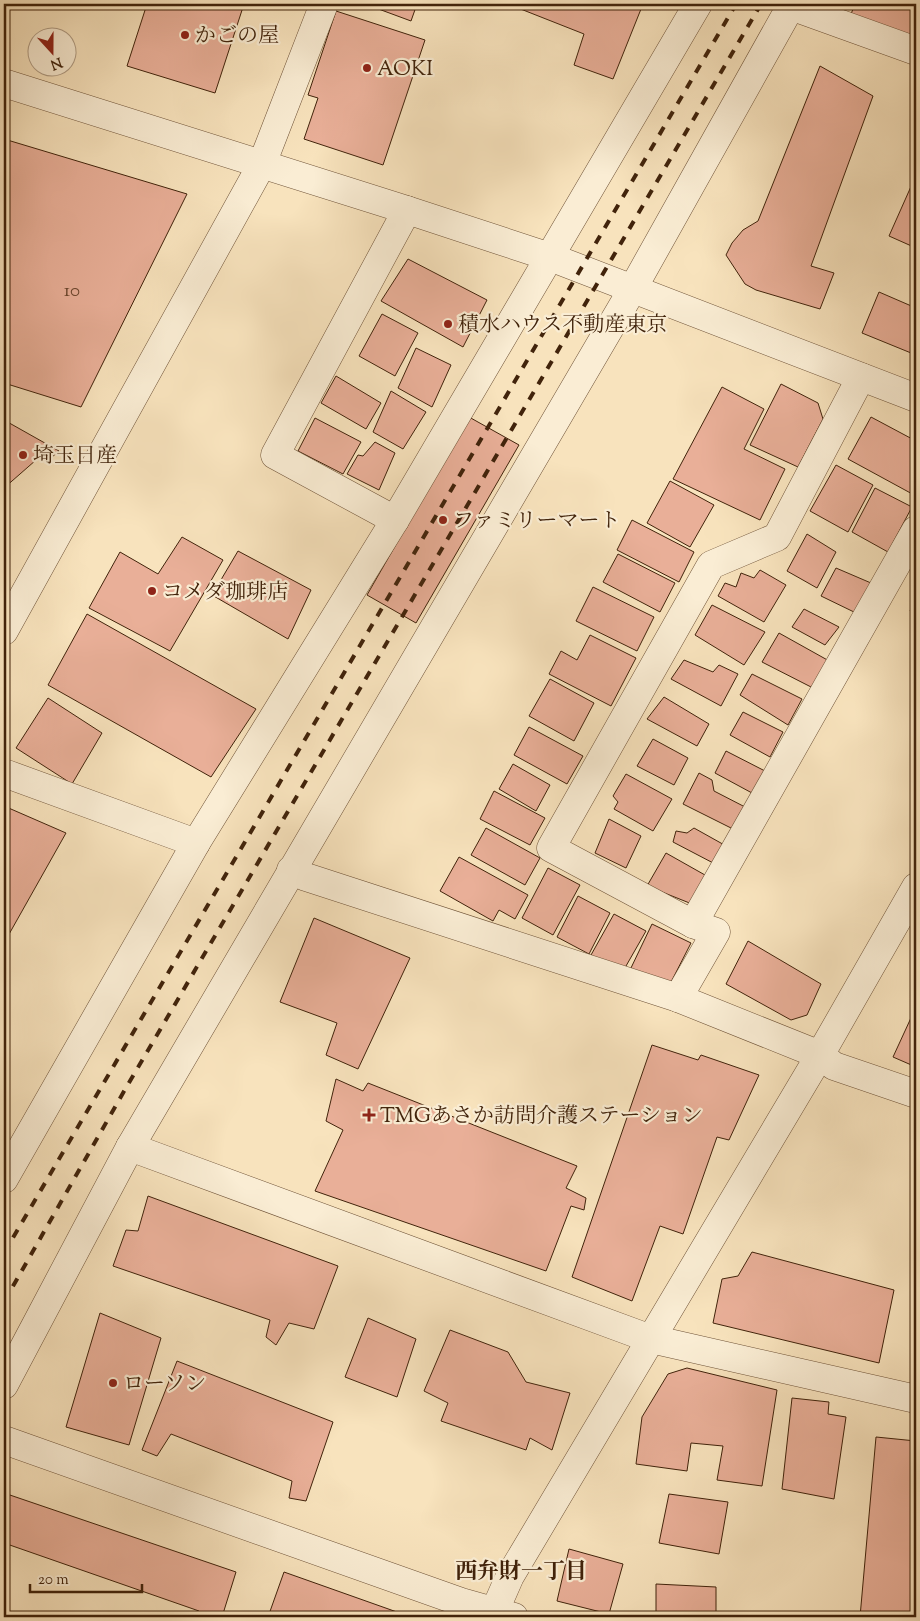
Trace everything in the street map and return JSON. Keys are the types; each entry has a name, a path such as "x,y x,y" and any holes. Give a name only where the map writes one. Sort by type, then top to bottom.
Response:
{"street":[{"path":"4,630 262,164 324,4"},
{"path":"4,1179 196,843 395,520 698,4"},
{"path":"4,1385 130,1147 632,290 792,5 916,51"},
{"path":"4,83 550,257 916,398"},
{"path":"395,520 275,456 407,210"},
{"path":"678,998 716,932 693,924 551,848 712,565 777,537 861,377"},
{"path":"693,924 916,530"},
{"path":"4,774 196,843"},
{"path":"291,870 306,877 678,998 820,1055 834,1066 916,1094"},
{"path":"4,1440 500,1616 510,1576 820,1055 916,887"},
{"path":"130,1147 651,1338 916,1399"}],"building":[{"name":"かごの屋","path":"147,4 244,4 215,93 127,66"},
{"path":"365,4 417,4 411,21"},
{"path":"514,4 643,4 613,79 574,65 584,34 513,6"},
{"path":"855,4 916,4 916,26 914,26 910,36 851,14"},
{"name":"AOKI","path":"336,11 425,40 383,165 304,139 318,98 308,95"},
{"path":"820,66 873,96 811,266 834,273 820,309 756,290 745,284 726,255 732,243 743,230 758,221"},
{"path":"4,139 187,194 81,407 4,383"},
{"path":"913,182 916,183 916,248 889,236"},
{"name":"積水ハウス不動産東京","path":"408,259 487,300 463,347 381,301"},
{"path":"879,292 916,308 916,355 862,333"},
{"path":"382,314 418,333 395,376 359,356"},
{"path":"416,348 451,365 432,407 398,388"},
{"path":"336,376 381,403 366,429 321,403"},
{"path":"781,384 818,403 823,419 798,467 750,445"},
{"path":"722,387 764,409 744,449 785,469 760,520 673,479"},
{"path":"391,391 426,412 403,449 373,432"},
{"name":"ファミリーマート","path":"469,417 519,445 416,623 367,595"},
{"path":"871,417 916,441 916,496 848,459"},
{"path":"315,418 361,442 343,474 298,451"},
{"name":"埼玉日産","path":"4,420 59,451 52,457 44,453 4,488"},
{"path":"375,442 395,453 379,490 347,474 358,455 363,456"},
{"path":"836,465 873,485 848,532 810,511"},
{"path":"670,481 714,505 690,547 647,523"},
{"path":"875,488 912,507 888,552 852,532"},
{"path":"632,520 694,552 679,582 617,550"},
{"path":"807,534 836,552 817,588 787,571"},
{"name":"コメダ珈琲店","path":"182,537 223,560 170,651 89,608 120,552 158,574"},
{"path":"238,551 311,590 288,639 212,595"},
{"path":"618,554 675,583 660,612 603,582"},
{"path":"836,568 871,583 854,612 821,596"},
{"path":"760,570 786,585 764,622 718,596 725,583 736,587 741,573 754,578"},
{"path":"593,587 654,617 637,651 576,621"},
{"path":"916,601 916,614 910,611"},
{"path":"712,605 765,632 744,665 695,635"},
{"path":"804,609 839,627 825,645 792,627"},
{"path":"87,614 256,709 211,777 48,685"},
{"path":"779,633 831,662 813,688 762,662"},
{"path":"590,635 636,658 611,706 549,674 561,651 577,660"},
{"path":"684,660 713,672 719,665 738,674 721,706 671,679"},
{"path":"752,674 802,699 788,725 740,695"},
{"path":"550,679 594,703 574,741 529,716"},
{"path":"664,697 709,724 697,746 647,719"},
{"path":"48,698 102,733 72,784 16,748"},
{"path":"743,712 783,732 770,757 730,735"},
{"path":"529,727 583,756 567,784 514,755"},
{"path":"653,739 688,758 674,785 637,766"},
{"path":"726,751 765,771 752,793 715,773"},
{"path":"513,764 550,785 536,811 499,789"},
{"path":"699,773 712,780 714,791 747,808 733,829 683,804"},
{"path":"626,774 672,799 653,831 614,809 618,802 613,796"},
{"path":"494,791 545,818 530,845 480,819"},
{"path":"4,806 66,833 8,936 4,934"},
{"path":"609,819 641,836 626,868 595,853"},
{"path":"486,828 540,858 525,885 471,855"},
{"path":"694,828 728,847 717,865 673,842 676,831 687,833"},
{"path":"666,853 705,875 692,904 647,886"},
{"path":"459,857 528,895 515,919 499,910 493,921 440,891"},
{"path":"548,868 580,885 553,935 522,918"},
{"path":"578,896 610,913 589,954 557,937"},
{"path":"614,914 646,931 622,973 591,955"},
{"path":"314,918 410,958 358,1069 326,1055 337,1023 280,1002"},
{"path":"652,924 691,943 668,988 630,970"},
{"path":"748,941 821,984 807,1015 791,1020 726,984"},
{"path":"916,1007 916,1067 893,1057"},
{"path":"652,1045 698,1060 701,1055 759,1075 729,1140 717,1137 683,1234 660,1226 632,1301 572,1277"},
{"path":"336,1079 363,1091 368,1083 577,1166 566,1188 586,1198 584,1210 571,1206 546,1271 315,1191 343,1130 326,1121"},
{"path":"148,1196 338,1266 314,1329 289,1323 276,1345 266,1337 270,1320 113,1266 126,1230 138,1231"},
{"path":"752,1252 894,1290 879,1363 713,1323 722,1279 738,1276"},
{"name":"ローソン","path":"100,1313 161,1338 129,1445 66,1427"},
{"path":"368,1318 416,1339 397,1397 345,1377"},
{"path":"450,1330 508,1352 526,1382 570,1393 552,1450 530,1438 526,1450 441,1421 448,1403 424,1391"},
{"path":"177,1361 333,1422 306,1501 289,1498 292,1481 171,1434 157,1456 142,1450"},
{"path":"687,1368 777,1390 762,1486 717,1480 723,1446 691,1443 687,1471 636,1464 642,1417 668,1374"},
{"path":"792,1398 829,1402 828,1414 846,1417 834,1499 782,1489"},
{"path":"876,1437 916,1441 916,1617 860,1617"},
{"path":"4,1493 236,1572 222,1617 196,1617 199,1611 4,1543"},
{"path":"669,1494 728,1502 719,1554 659,1543"},
{"path":"569,1549 623,1564 609,1614 557,1601"},
{"path":"284,1572 411,1617 268,1617"},
{"path":"656,1584 716,1587 716,1617 656,1617"},
{"path":"4,1609 25,1617 4,1617"}],"railway":[{"path":"4,1253 736,4"},
{"path":"4,1302 123,1093 761,4"}],"place":[{"name":"かごの屋","path":"185,35"},
{"name":"AOKI","path":"367,68"},
{"name":"積水ハウス不動産東京","path":"448,324"},
{"name":"埼玉日産","path":"23,455"},
{"name":"ファミリーマート","path":"443,520"},
{"name":"コメダ珈琲店","path":"152,591"},
{"name":"TMGあさか訪問介護ステーション","path":"369,1115"},
{"name":"ローソン","path":"113,1383"}],"district":[{"name":"西弁財一丁目","path":"521,1570"}]}
